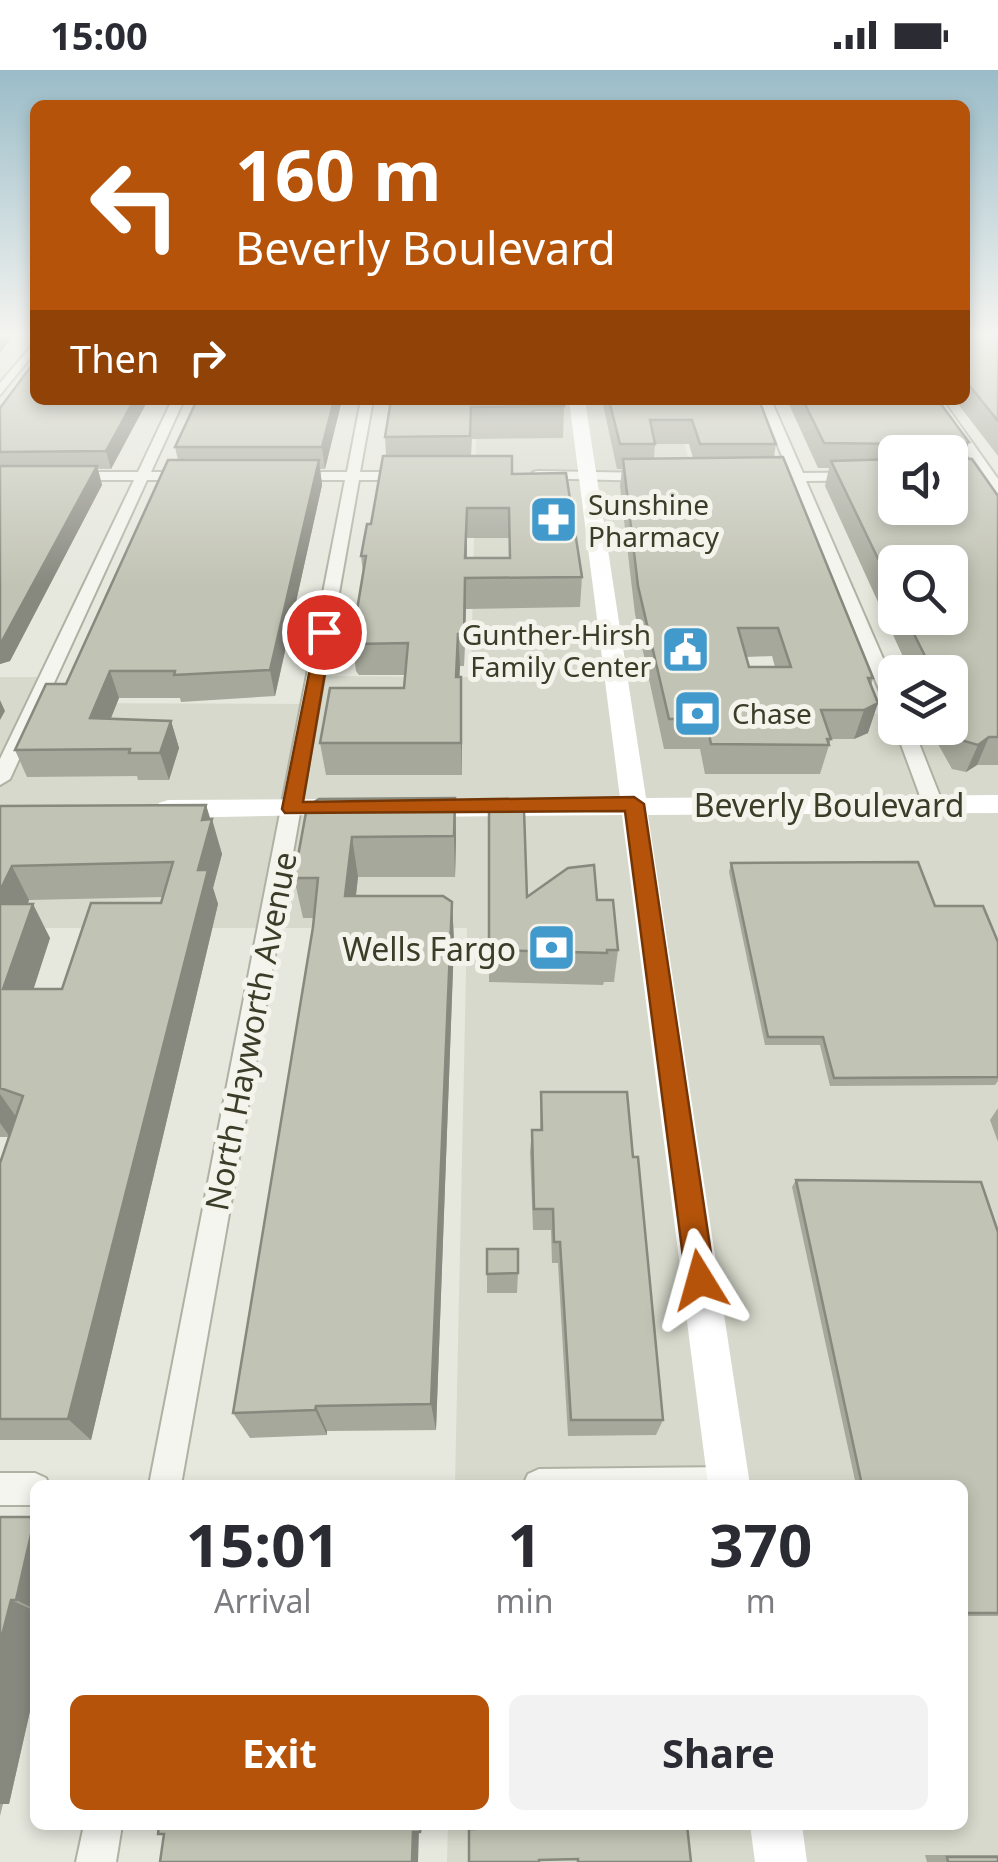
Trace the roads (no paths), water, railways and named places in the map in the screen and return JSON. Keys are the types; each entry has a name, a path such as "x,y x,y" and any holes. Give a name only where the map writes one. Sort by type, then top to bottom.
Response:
{"main road":[{"path":"580,419 728,1480"},
{"name":"Beverly Boulevard","path":"133,810 998,804"},
{"path":"777,1830 782,1862"}],"street":[{"path":"0,779 169,419"},
{"name":"North Hayworth Avenue","path":"167,1480 363,419"},
{"path":"773,419 878,667"},
{"path":"950,419 993,476 998,489"},
{"path":"56,476 213,476"},
{"path":"286,476 423,476"},
{"path":"528,476 673,477"},
{"path":"748,477 878,476"},
{"path":"910,745 933,804"},
{"path":"0,1489 30,1488"},
{"path":"96,1862 102,1830"}],"place":[{"name":"Sunshine Pharmacy","path":"553,520"},
{"name":"Gunther-Hirsh Family Center","path":"686,650"},
{"name":"Chase","path":"697,713"},
{"name":"Wells Fargo","path":"551,948"}]}
